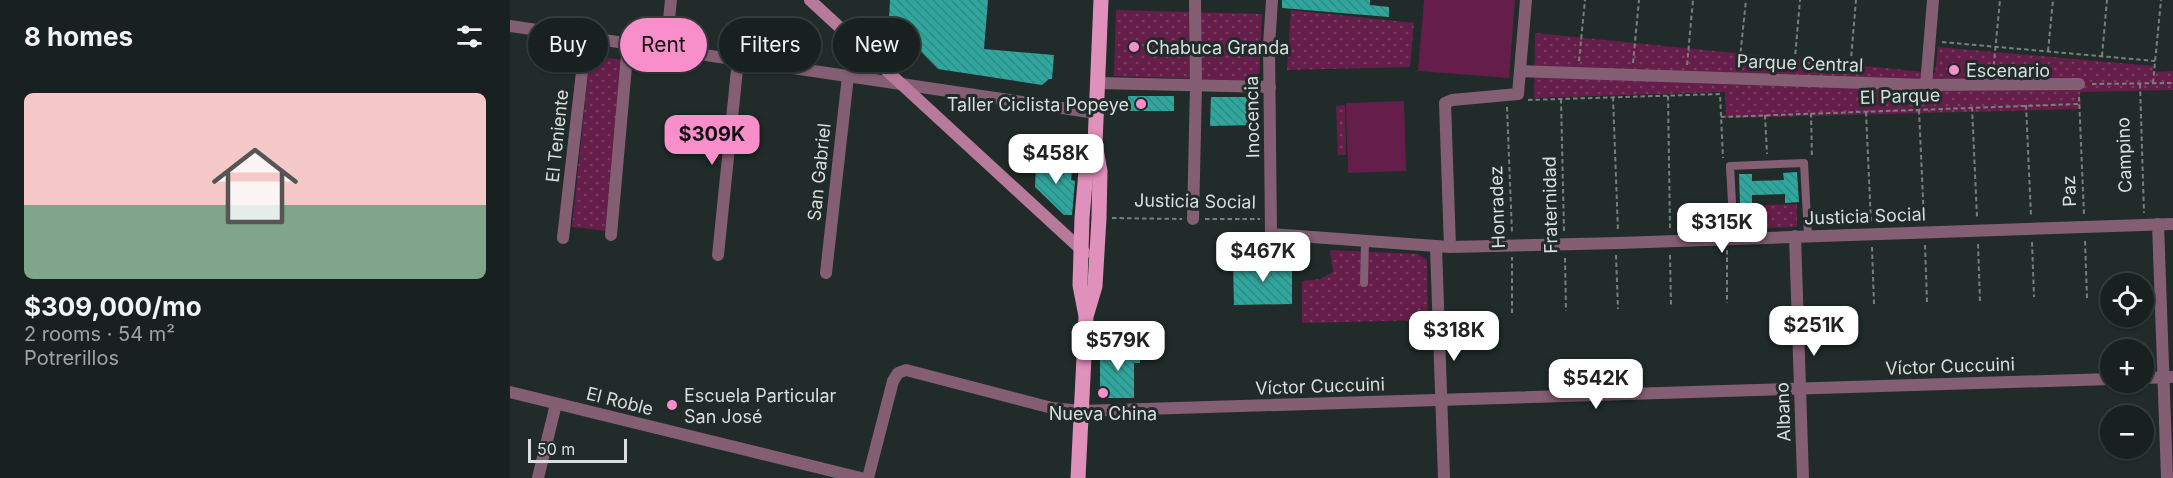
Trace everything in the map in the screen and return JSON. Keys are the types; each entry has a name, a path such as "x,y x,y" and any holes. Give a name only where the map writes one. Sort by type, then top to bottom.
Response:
{"main road":[{"path":"810,0 1097,264"},
{"path":"1078,478 1086,316 1095,286 1097,264 1100,171 1095,144 1101,0"},
{"path":"1086,316 1080,285 1081,249 1086,171 1095,144"}],"street":[{"path":"670,18 672,0"},
{"path":"1193,219 1195,0"},
{"name":"Inocencia","path":"1271,234 1269,45 1272,0"},
{"path":"1450,247 1445,103 1452,100 1523,97 1520,71 1526,0"},
{"path":"1926,85 1934,0"},
{"path":"510,27 528,29"},
{"name":"Parque Central","path":"1520,71 1926,85 2079,84"},
{"name":"El Teniente","path":"563,238 582,72"},
{"path":"611,235 626,72"},
{"path":"718,255 737,72"},
{"path":"820,72 1096,114"},
{"name":"San Gabriel","path":"826,273 848,76"},
{"path":"1097,83 1270,87"},
{"path":"2158,224 2168,378 2167,478"},
{"name":"Justicia Social","path":"1271,234 1450,247 1670,242 2173,224"},
{"name":"Albano","path":"1794,236 1803,478"},
{"path":"1436,247 1444,478"},
{"name":"Víctor Cuccuini","path":"868,478 893,381 895,376 902,371 910,371 1052,408 1081,411 2100,379"},
{"name":"El Roble","path":"510,392 861,478"},
{"path":"538,478 556,404"}],"lane":[{"path":"1734,239 1730,166 1767,164 1804,163 1808,236"},
{"path":"1364,283 1365,242"}],"path":[{"path":"1578,73 1585,0"},
{"path":"1632,75 1639,0"},
{"path":"1686,76 1693,0"},
{"path":"1738,78 1746,0"},
{"path":"1792,80 1800,0"},
{"path":"1849,82 1856,0"},
{"path":"1992,85 2000,0"},
{"path":"2048,51 2053,0"},
{"path":"2102,56 2107,0"},
{"path":"2153,83 2161,0"},
{"path":"1930,41 2155,61"},
{"name":"Campino","path":"2140,83 2144,225"},
{"path":"2079,84 2173,83"},
{"name":"Paz","path":"2079,84 2087,298"},
{"path":"1523,97 1561,99 1720,94"},
{"path":"1668,96 1671,307"},
{"path":"1613,98 1618,309"},
{"name":"Fraternidad","path":"1561,99 1566,311"},
{"name":"Honradez","path":"1507,101 1512,313"},
{"name":"El Parque","path":"1721,117 2079,104"},
{"path":"2026,105 2034,297"},
{"path":"1972,107 1980,301"},
{"path":"1919,109 1927,302"},
{"path":"1866,111 1874,304"},
{"path":"1765,115 1767,164"},
{"name":"Justicia Social","path":"1099,218 1271,219"}],"shaded area":[{"path":"1424,0 1515,0 1509,78 1418,71"},
{"path":"1116,10 1262,14 1259,78 1256,81 1114,76"},
{"path":"1291,10 1414,23 1410,67 1287,70"},
{"path":"1535,33 1935,73 1938,47 2154,66 2153,72 2173,71 2173,90 2080,92 2081,109 1726,118 1725,92 1534,98"},
{"path":"608,58 620,59 620,72 624,72 607,231 572,227 588,72 608,72"},
{"path":"1404,101 1406,171 1348,173 1346,103"},
{"path":"1345,105 1346,155 1338,155 1336,106"},
{"path":"1797,204 1797,227 1739,229 1738,206"},
{"path":"1330,250 1418,254 1427,260 1428,320 1302,323 1302,281 1320,279 1333,272"}],"building":[{"path":"890,0 988,0 984,49 1054,55 1052,79 1042,85 938,69 920,51 920,18 889,18"},
{"path":"1282,0 1370,0 1370,5 1389,7 1389,17 1282,8"},
{"path":"1128,96 1174,96 1174,111 1128,111"},
{"path":"1211,97 1255,97 1255,125 1210,126"},
{"path":"1036,162 1068,164 1068,172 1072,172 1071,180 1075,181 1072,215 1064,215 1035,187"},
{"path":"1797,172 1799,202 1785,203 1785,194 1752,195 1752,203 1740,204 1739,174 1752,174 1752,181 1784,180 1783,173"},
{"path":"1292,261 1292,304 1234,305 1233,262"},
{"path":"1100,348 1140,348 1140,363 1134,363 1134,398 1106,398 1100,391"}],"place":[{"name":"Chabuca Granda","path":"1134,47"},
{"name":"Escenario","path":"1954,70"},
{"name":"Taller Ciclista Popeye","path":"1141,104"},
{"name":"Nueva China","path":"1103,393"},
{"name":"Escuela Particular San José","path":"672,405"}]}
